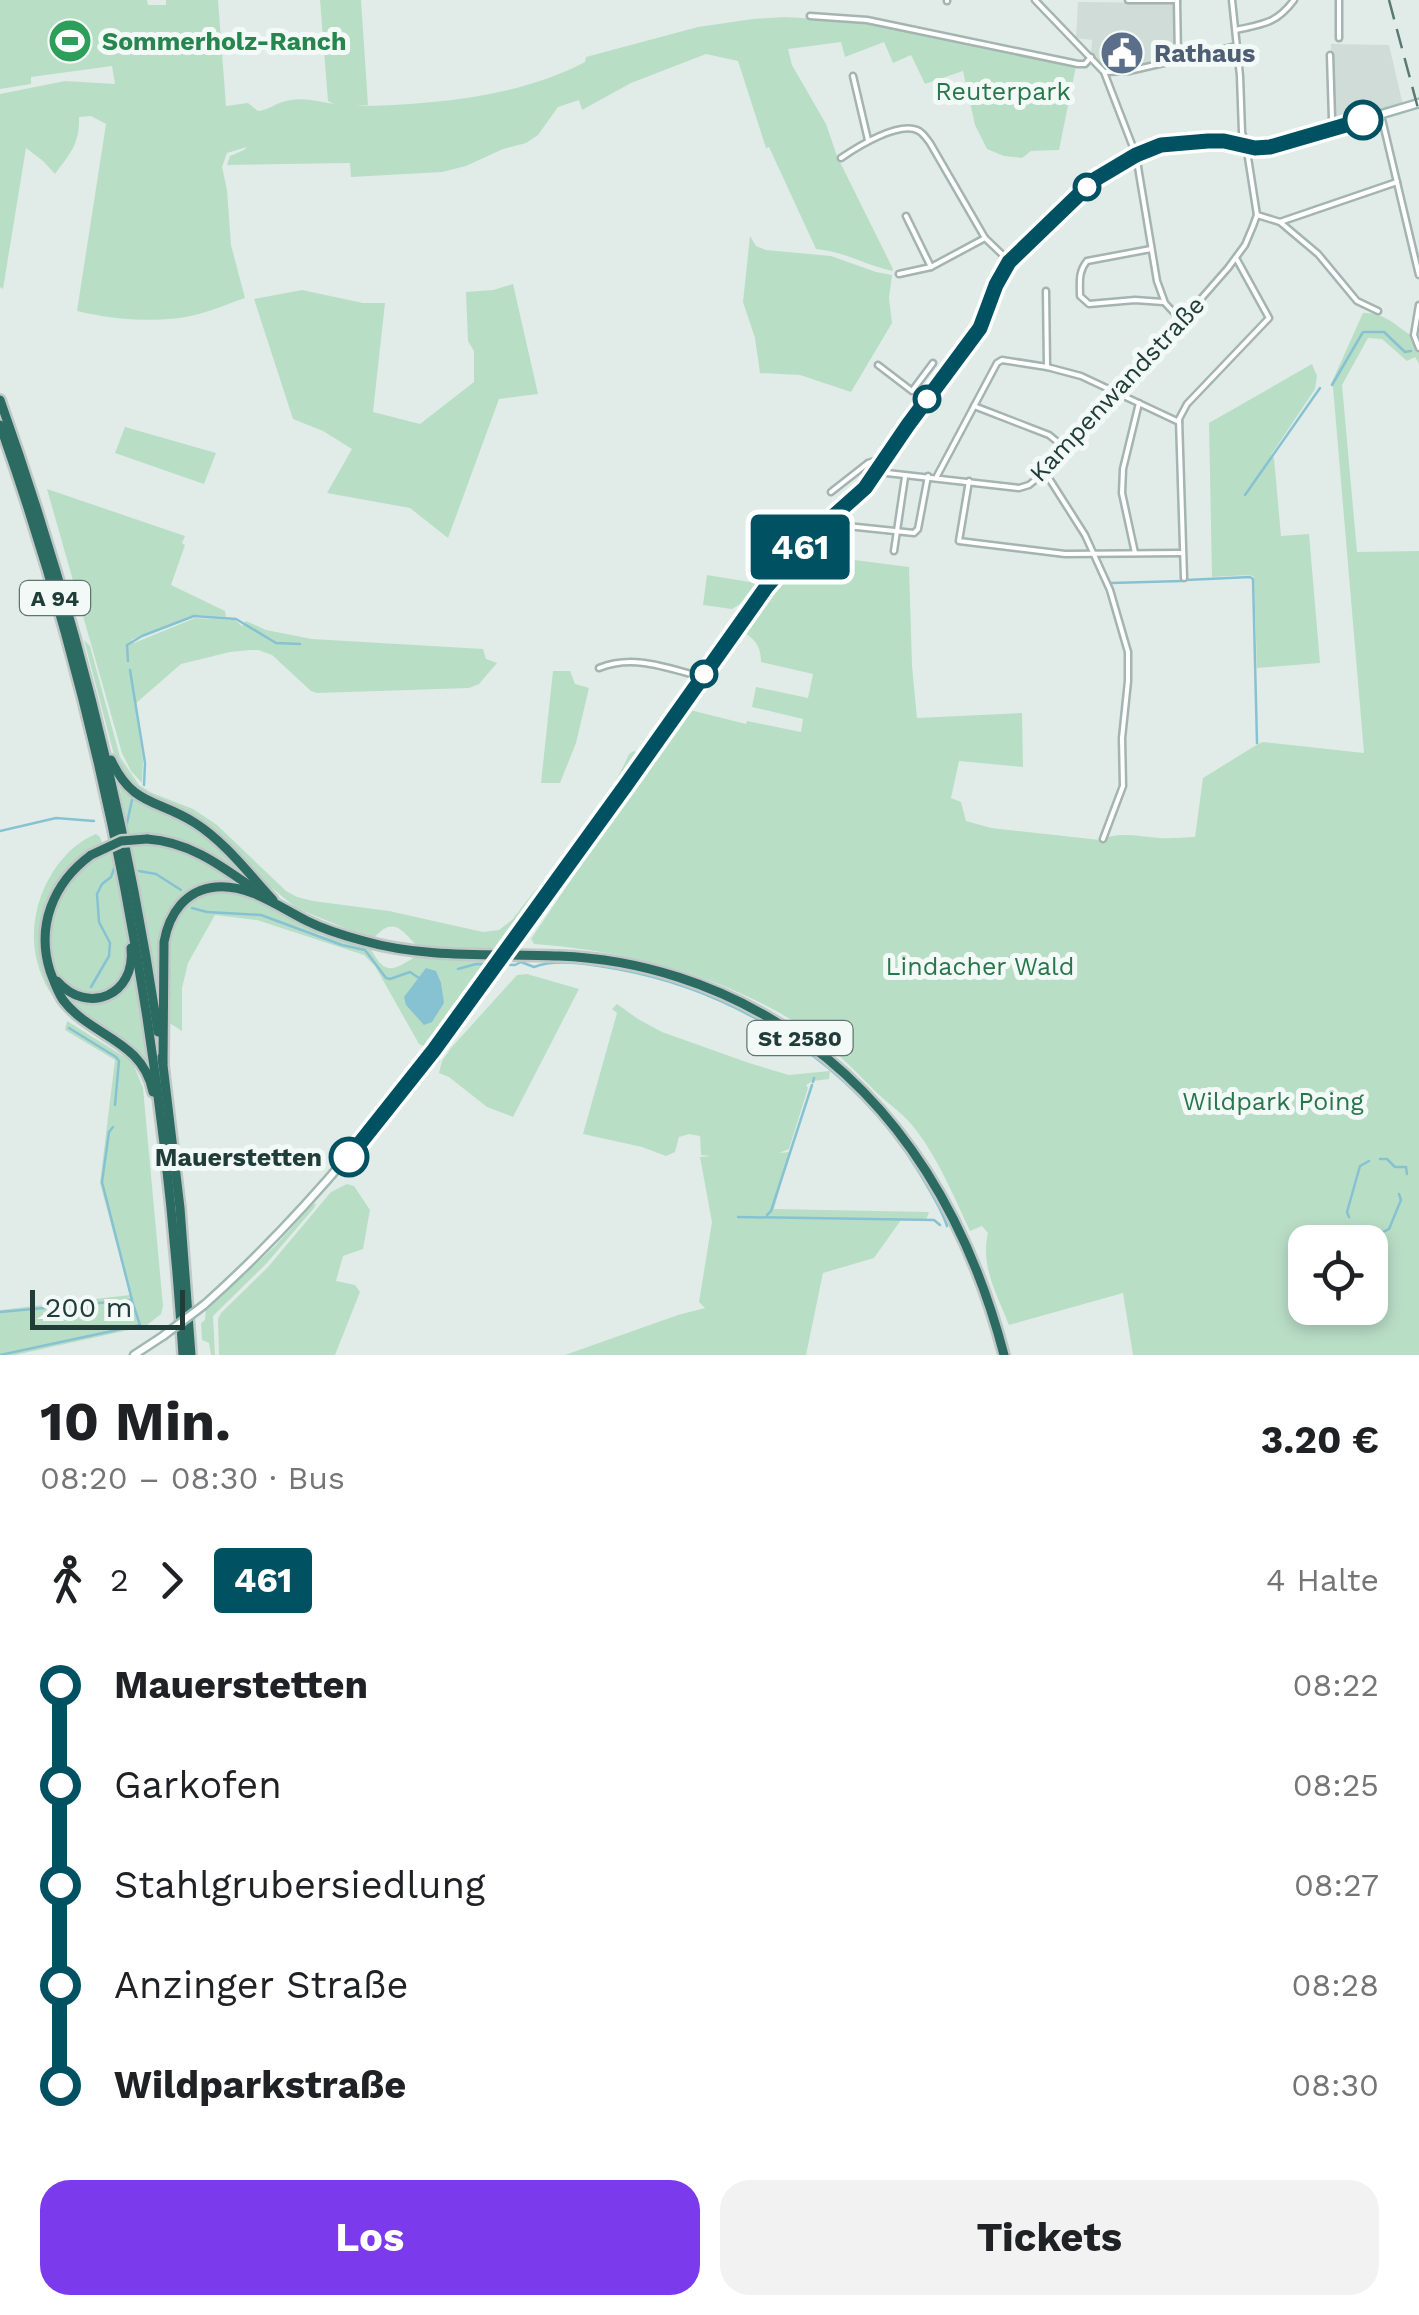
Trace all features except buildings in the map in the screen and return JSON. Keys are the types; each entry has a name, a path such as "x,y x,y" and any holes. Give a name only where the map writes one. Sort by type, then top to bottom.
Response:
{"highway":[{"name":"A 94","path":"0,400 59,580 101,736 135,895 163,1063 183,1238 191,1355"},
{"name":"A 94","path":"0,425 72,659 101,774 131,922 161,1112 182,1355"},
{"path":"101,736 121,779 133,792 196,823 279,906"},
{"name":"St 2580","path":"52,975 45,935 50,909 61,884 91,855 121,842 147,839 197,852 279,906 333,932 394,948 563,956 635,966 710,989 784,1027 851,1079 887,1117 935,1182 963,1238 1004,1355"},
{"path":"163,1063 164,942 174,911 200,891 222,886 242,889 279,906"},
{"path":"52,975 67,992 80,998 98,998 114,992 130,970 131,922"},
{"path":"52,975 63,1000 81,1018 138,1059 161,1112"}],"street":[{"path":"1036,0 1104,72 1136,155 1157,281 1165,303 1181,320"},
{"path":"1128,0 1177,0 1178,58"},
{"path":"1232,0 1242,132 1257,216 1280,222 1318,254 1356,301 1378,311"},
{"path":"1236,30 1271,23 1294,0"},
{"path":"1339,0 1339,38"},
{"path":"810,16 867,20 1078,64 1091,57"},
{"path":"1104,72 1129,72 1238,46"},
{"path":"1330,55 1335,128"},
{"path":"853,76 868,140"},
{"path":"134,1355 204,1304 275,1238 348,1158 412,1079 767,586 802,546 865,488 980,328 1009,262 1094,180 1161,145 1224,141 1270,147 1419,104"},
{"path":"1381,116 1419,275"},
{"path":"841,158 868,140 915,128 924,134 985,238 1009,262"},
{"path":"1280,222 1397,182"},
{"path":"906,216 931,267"},
{"name":"Kampenwandstraße","path":"876,470 1019,488 1029,485 1046,472 1151,348 1194,308 1236,258 1257,216"},
{"path":"899,274 931,267 985,238"},
{"path":"1152,250 1087,261 1079,274 1080,296 1090,304 1135,300 1165,303"},
{"path":"1184,578 1179,422 1187,404 1269,318 1236,258"},
{"path":"1046,291 1046,367"},
{"path":"1419,305 1414,334 1419,348"},
{"path":"937,476 1000,361 1082,376 1179,422"},
{"path":"878,365 912,390 933,363"},
{"path":"926,373 939,383"},
{"path":"1135,552 1122,493 1125,458 1139,403"},
{"path":"974,406 1049,435 1065,448"},
{"path":"831,492 868,463 884,458"},
{"path":"1046,472 1085,535 1110,590 1128,660 1123,786 1102,839"},
{"path":"894,551 906,474"},
{"path":"833,516 846,526 914,533 918,530 928,476"},
{"path":"968,481 958,541 1065,554 1182,552"},
{"path":"842,546 850,526"},
{"path":"599,668 616,661 638,661 702,676"}],"shaded area":[{"path":"1078,2 1174,3 1175,56 1140,65 1140,43 1111,42 1108,63 1098,62 1091,55 1092,40 1076,38"},
{"path":"1331,44 1389,45 1403,105 1335,125"}],"green space":[{"name":"Reuterpark","path":"0,0 147,0 148,5 166,5 166,0 218,0 226,106 248,103 258,111 295,99 334,104 328,101 320,0 361,0 368,105 356,106 444,101 503,91 559,74 585,62 586,57 698,27 785,17 866,22 1076,66 1059,150 1031,151 1022,158 987,149 975,125 963,71 925,84 911,55 893,63 884,42 845,57 841,42 788,49 792,65 826,124 837,156 892,271 816,249 769,147 766,148 738,61 706,54 631,83 582,110 579,100 558,107 538,135 526,143 442,172 351,177 350,163 227,165 230,156 247,147 227,153 222,167 231,245 245,298 184,317 138,320 77,311 106,124 91,116 79,117 76,142 55,174 26,148 3,289 0,287 0,94 65,81 115,84 112,66 31,77 31,84 0,89"},
{"path":"750,236 756,246 766,250 831,256 892,275 892,323 851,392 800,375 760,373 755,338 743,302"},
{"path":"513,284 538,394 499,399 448,538 410,508 327,493 352,449 293,419 254,299 302,290 363,303 385,303 373,412 420,424 474,382 466,292"},
{"path":"1363,313 1383,317 1412,336 1419,335 1419,364 1415,357 1407,361 1382,339 1368,338 1342,385 1357,552 1419,551 1419,1355 1133,1355 1123,1293 1009,1325 988,1268 988,1233 982,1226 970,1231 939,1166 912,1125 823,1042 772,1009 707,980 640,960 534,944 531,939 686,709 801,732 803,719 752,707 756,687 808,698 813,674 761,662 756,643 741,630 800,553 909,567 917,718 1022,713 1023,767 959,761 951,798 961,802 966,821 991,828 1100,840 1122,835 1195,837 1203,778 1258,744 1364,753 1333,387"},
{"path":"1312,364 1317,376 1315,389 1271,455 1281,536 1309,534 1320,663 1257,668 1254,577 1212,577 1209,423"},
{"path":"125,427 216,453 204,484 115,453"},
{"path":"47,489 185,536 171,585 225,611 226,617 194,615 131,640 134,643 195,618 235,620 242,626 246,621 266,630 312,639 483,649 486,659 497,663 479,684 469,688 317,693 272,655 258,650 230,652 181,664 135,704 142,783 122,753"},
{"path":"707,575 756,583 732,609 703,605"},
{"path":"84,640 90,646 120,757 139,785 193,809 217,825 286,891 313,901 389,911 483,932 499,930 512,920 576,840 629,754 641,754 499,951 420,948 394,927 369,938 296,908 209,829 142,795 126,780 114,755"},
{"path":"553,671 570,671 575,684 589,688 576,743 560,783 541,783"},
{"path":"118,779 145,804 189,822 219,846 253,883 195,846 165,837 129,834"},
{"path":"96,834 102,843 69,869 48,901 42,939 63,1001 136,1059 146,1080 143,1082 126,1055 82,1026 55,1000 35,951 36,915 50,877 69,852"},
{"path":"150,842 200,858 244,886 207,885 175,907 166,919 161,937 159,997 131,843"},
{"path":"113,849 131,956 123,980 101,996 81,994 65,985 56,973 51,959 52,925 69,882 89,863"},
{"path":"232,889 258,899 320,935 371,949 387,968 419,955 494,958 429,1048 419,1044 375,966 364,955 257,920 215,915 188,963 182,988 182,1031 166,1025 166,952 176,917 186,903 201,894"},
{"path":"133,973 137,974 152,1075 129,1042 101,1028 63,994 78,999 123,988"},
{"path":"527,974 579,989 513,1117 487,1107 439,1073 451,1048 517,975"},
{"path":"617,1004 662,1032 749,1063 789,1075 830,1071 829,1079 806,1085 789,1149 779,1153 790,1152 774,1209 929,1212 926,1220 901,1220 874,1258 823,1273 806,1355 565,1355 705,1308 699,1302 712,1222 700,1157 711,1156 701,1155 700,1136 679,1137 675,1152 666,1156 583,1134 617,1013 612,1009"},
{"path":"67,1021 128,1059 143,1088 163,1306 161,1314 142,1329 0,1355 0,1310 130,1295 100,1183 115,1060 65,1030"},
{"path":"347,1184 354,1186 370,1210 363,1249 343,1256 336,1281 355,1285 360,1292 335,1355 219,1355 221,1313 268,1267 331,1192"},
{"path":"316,1203 266,1264 213,1316 215,1355 211,1355 209,1343 202,1340 201,1323 206,1310"}],"water":[{"path":"426,968 436,971 444,1003 432,1022 424,1025 406,1005 404,997"}],"waterway":[{"path":"1332,385 1363,332 1384,332 1405,352 1411,351"},
{"path":"1245,495 1320,388"},
{"path":"1186,580 1253,579 1257,743"},
{"path":"1111,583 1182,581"},
{"path":"128,661 127,645 194,616 236,619 276,643 300,644"},
{"path":"130,670 145,763 144,785"},
{"path":"125,832 132,800"},
{"path":"0,831 56,818 94,821"},
{"path":"91,987 109,956 110,943 99,922 97,894 111,877 116,863"},
{"path":"139,871 156,874 181,890"},
{"path":"192,908 261,915 365,950 386,978 410,972 419,978"},
{"path":"458,969 521,962 534,967 564,963 617,969 707,995 749,1015 827,1067 862,1099 919,1172 947,1226"},
{"path":"69,1028 119,1061 115,1105"},
{"path":"421,1079 439,1060"},
{"path":"813,1082 814,1078"},
{"path":"767,1215 812,1085"},
{"path":"0,1312 132,1300 102,1182 113,1127"},
{"path":"1380,1159 1387,1159 1395,1167 1406,1167 1407,1174"},
{"path":"1349,1217 1347,1212 1360,1166 1369,1161"},
{"path":"1388,1230 1401,1200 1399,1194"},
{"path":"738,1217 934,1220 940,1225"},
{"path":"0,1355 140,1325 132,1301"}],"railway":[{"path":"1389,0 1419,112"}],"bus line":[{"name":"461","path":"349,1157 434,1050 767,586 809,538 865,488 980,328 1009,262 1094,180 1150,149 1208,141 1270,147 1363,120"}],"place":[{"name":"Sommerholz-Ranch","path":"70,41"},
{"name":"Rathaus","path":"1122,53"},
{"name":"Mauerstetten","path":"349,1157"}],"park label":[{"name":"Lindacher Wald","path":"980,966"},
{"name":"Wildpark Poing","path":"1273,1101"}]}
